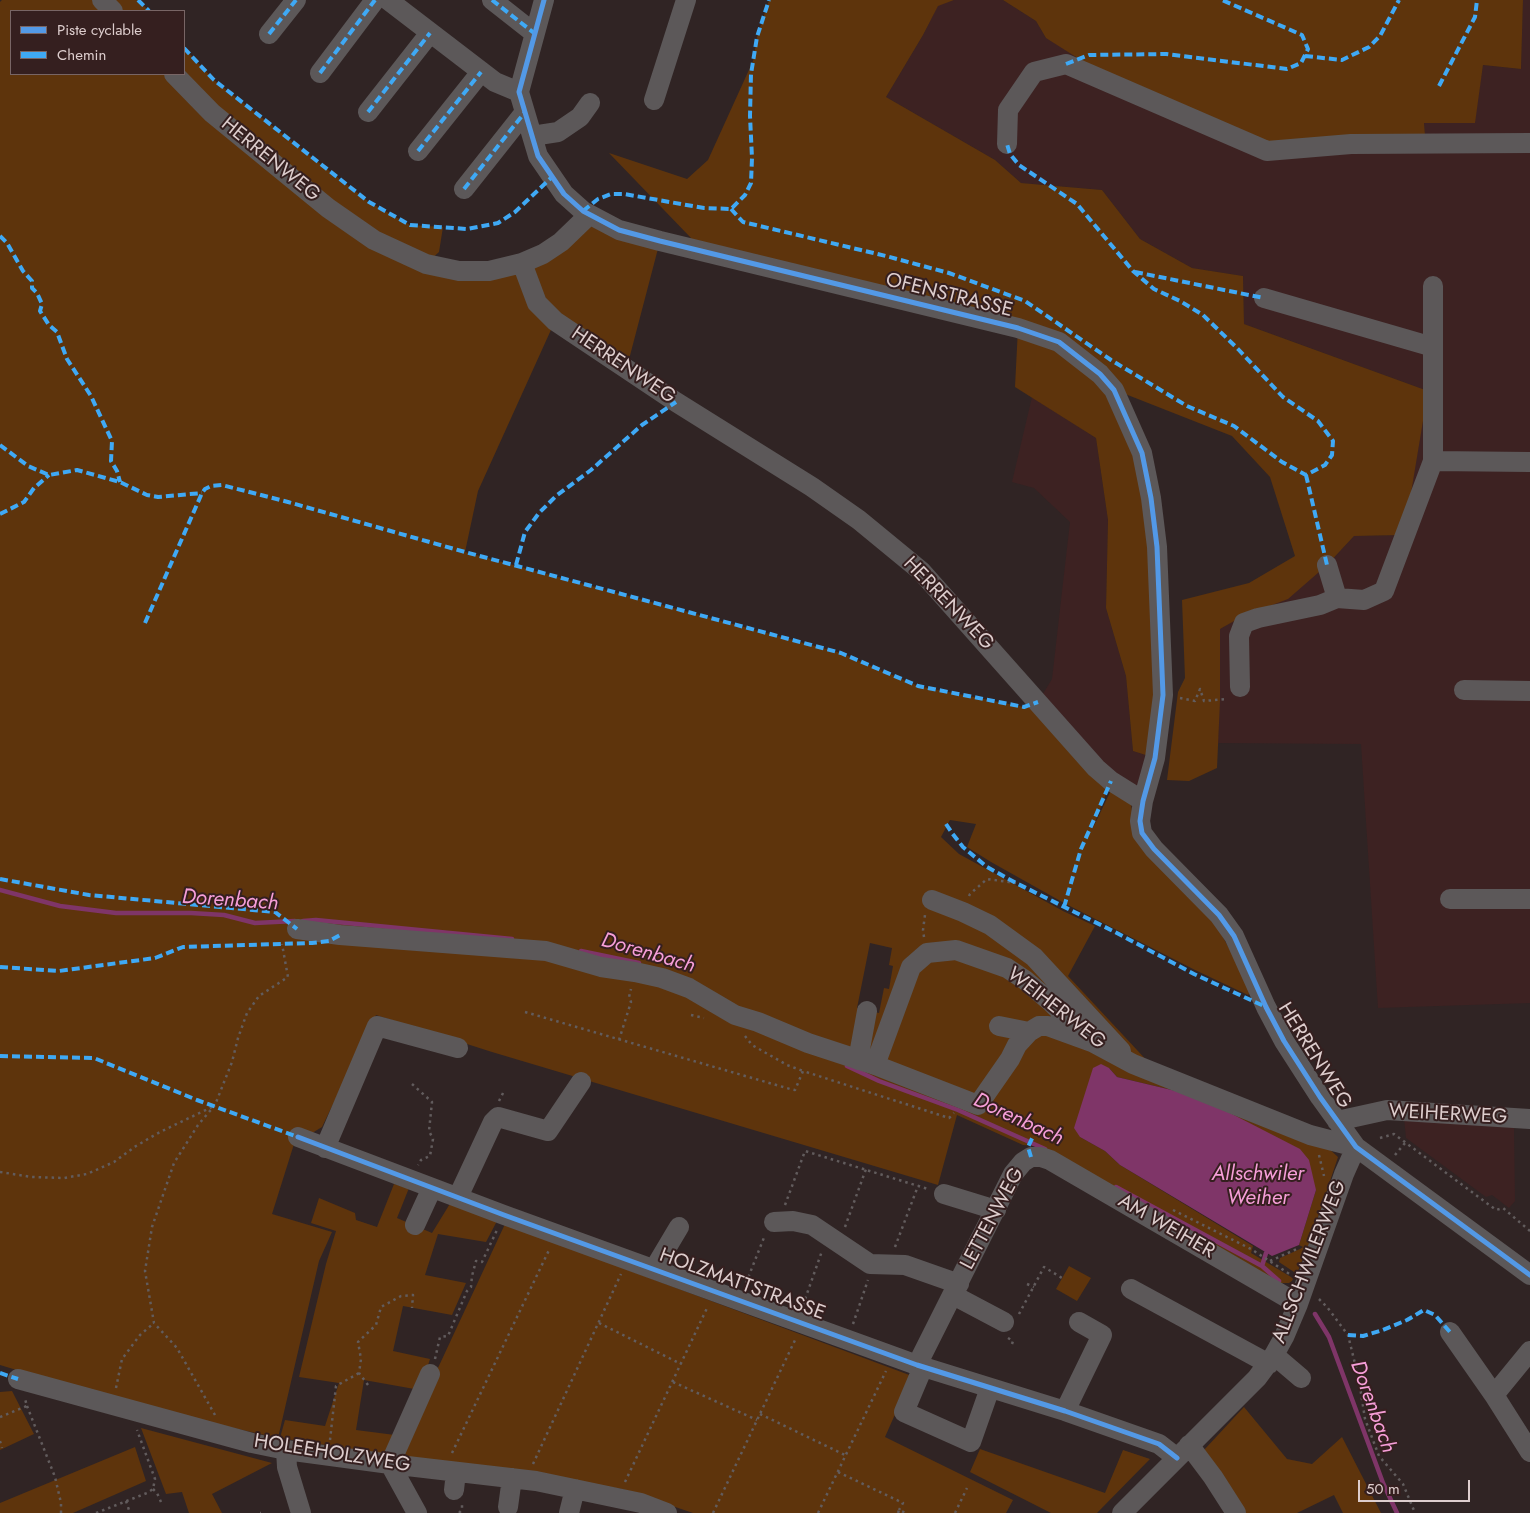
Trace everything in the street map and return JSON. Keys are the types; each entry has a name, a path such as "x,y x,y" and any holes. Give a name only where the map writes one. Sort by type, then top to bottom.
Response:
{"street":[{"path":"102,0 112,10"},
{"path":"269,34 296,0"},
{"path":"320,73 375,0"},
{"path":"388,0 495,82 519,92 544,0"},
{"path":"492,0 534,33"},
{"path":"654,100 686,0"},
{"path":"368,112 430,33"},
{"path":"1007,144 1008,110 1034,72 1066,64 1267,151 1351,144 1530,143"},
{"path":"418,151 481,72"},
{"name":"HERRENWEG","path":"175,75 212,113 328,208 374,240 426,264 459,271 489,271 522,264 537,303 555,321 676,402 812,487 859,520 921,571 1096,768 1111,781 1143,801 1140,821 1142,833 1154,849 1219,915 1234,936 1266,1008 1290,1049 1356,1147 1530,1275"},
{"name":"OFENSTRASSE","path":"519,92 538,156 564,194 589,216 619,230 660,241 1018,328 1059,342 1100,374 1114,390 1142,453 1151,498 1157,547 1163,695 1155,758 1143,801"},
{"path":"532,136 558,132 580,117 590,103"},
{"path":"464,189 525,112"},
{"path":"522,264 543,254 561,242 589,216"},
{"path":"1240,687 1239,636 1244,623 1258,618 1320,605 1336,598 1364,600 1384,591 1433,461 1433,286"},
{"path":"1264,298 1433,347"},
{"path":"1433,461 1530,462"},
{"path":"1326,565 1336,598"},
{"path":"1464,690 1530,691"},
{"path":"1450,899 1530,899"},
{"path":"932,900 990,925 1034,957 1133,1064"},
{"path":"297,929 349,936 546,951 601,966 662,978 689,988 746,1019 978,1105 1017,1045 1029,1032 1039,1026 1048,1026 1092,1042"},
{"name":"WEIHERWEG","path":"927,953 956,950 1007,968 1025,980 1052,1003 1092,1042 1133,1064 1306,1134 1356,1147"},
{"path":"866,1063 911,967 927,953"},
{"path":"866,1063 868,1011"},
{"path":"325,1148 377,1026 458,1048"},
{"path":"999,1026 1029,1032"},
{"path":"458,1197 492,1122 498,1117 548,1131 580,1082"},
{"name":"WEIHERWEG","path":"1333,1115 1387,1110 1530,1119"},
{"path":"1306,1134 1333,1115"},
{"name":"HOLZMATTSTRASSE","path":"298,1137 504,1215 716,1292 804,1314 891,1356 1065,1411 1183,1451 1232,1512"},
{"name":"ALLSCHWILERWEG","path":"1131,1509 1183,1451 1271,1360 1307,1300 1344,1174 1356,1147"},
{"name":"AM WEIHER","path":"1031,1157 1041,1157 1050,1160 1307,1300"},
{"name":"LETTENWEG","path":"990,1388 971,1442 904,1412 920,1366 1013,1174 1023,1162 1031,1157"},
{"path":"416,1224 432,1188"},
{"path":"944,1194 996,1210"},
{"name":"LETTENWEG","path":"774,1222 793,1221 812,1224 870,1264 905,1266 956,1289"},
{"path":"654,1269 679,1227"},
{"path":"956,1289 1010,1321"},
{"path":"1131,1289 1271,1360 1301,1378"},
{"path":"1065,1411 1102,1335 1079,1322"},
{"path":"1450,1332 1530,1452"},
{"path":"1494,1396 1530,1351"},
{"path":"417,1513 390,1464 430,1374"},
{"name":"HOLEEHOLZWEG","path":"18,1379 222,1436 286,1450 390,1464 452,1477 519,1479 618,1498 639,1508 667,1513"},
{"path":"286,1450 287,1467 301,1513"},
{"path":"508,1507 519,1479"},
{"path":"569,1513 576,1489"}],"path":[{"path":"1163,695 1195,701 1200,690 1204,701 1227,700 1227,693 1240,687"},
{"path":"963,912 970,894 987,879 1016,883"},
{"path":"927,953 923,930 925,916 932,900"},
{"path":"222,1436 222,1427 207,1399 176,1348 154,1323 145,1270 152,1227 174,1163 198,1125 215,1105 232,1062 247,1013 259,996 288,976 282,944"},
{"path":"620,1040 631,1002 629,997 635,972"},
{"path":"525,1012 790,1089 795,1090 803,1071"},
{"path":"746,1019 734,1024 752,1045 787,1065 949,1118 955,1112"},
{"path":"409,1179 421,1160 430,1156 433,1139 429,1131 432,1102 412,1084"},
{"path":"0,1172 32,1177 64,1178 88,1174 114,1162 160,1132 215,1105"},
{"path":"1306,1134 1321,1160 1324,1177"},
{"path":"1380,1138 1394,1134 1496,1210 1503,1208 1530,1232"},
{"path":"746,1283 766,1233 781,1214 805,1151 944,1194"},
{"path":"713,1513 760,1414 804,1314 833,1240 866,1170"},
{"path":"853,1324 918,1186"},
{"path":"430,1374 434,1368 440,1336 448,1336 467,1291 471,1287 476,1261 482,1262 504,1215"},
{"path":"452,1477 557,1233"},
{"path":"1270,1261 1303,1246"},
{"path":"519,1479 599,1323 628,1259"},
{"path":"1010,1321 1034,1287 1044,1267 1062,1278"},
{"path":"1027,1284 1034,1287"},
{"path":"618,1498 716,1292"},
{"path":"368,1385 359,1373 361,1359 358,1342 376,1325 381,1307 401,1296 413,1295 412,1308"},
{"path":"1307,1300 1328,1307 1348,1335 1359,1380 1365,1419 1379,1456 1402,1484 1415,1513"},
{"path":"112,1404 122,1359 140,1335 154,1323"},
{"path":"599,1323 681,1364"},
{"path":"818,1513 888,1367 891,1356"},
{"path":"328,1456 336,1386 359,1373"},
{"path":"18,1379 55,1477 61,1503 60,1513"},
{"path":"673,1382 757,1420"},
{"path":"0,1417 27,1406"},
{"path":"760,1414 846,1455"},
{"path":"134,1424 154,1479 154,1488 161,1502"},
{"path":"0,1441 2,1448"},
{"path":"46,1456 53,1454"},
{"path":"838,1472 903,1503 899,1512 906,1513"},
{"path":"96,1513 147,1493 154,1488"},
{"path":"955,1513 966,1488"},
{"path":"126,1501 130,1513"}],"shaded area":[{"path":"2,0 138,0 148,10 10,10 10,75 185,75 185,49 214,80 369,202 410,225 443,227 439,252 427,263 522,263 589,215 660,241 627,367 555,321 478,491 465,552 841,653 918,686 1024,707 1038,702 1111,781 1092,830 1113,786 1131,804 1134,826 1211,915 1252,991 1248,995 1195,970 1064,903 991,862 967,847 976,824 950,820 941,837 959,854 1063,911 1095,926 1068,976 1151,1065 1326,1146 1338,1157 1310,1241 1298,1271 1294,1272 1279,1262 1280,1258 1303,1247 1299,1245 1316,1190 1197,1096 1117,1077 1109,1068 1080,1137 1105,1151 1120,1165 1253,1246 1251,1253 1293,1279 1289,1283 1280,1283 1035,1146 1023,1145 957,1115 938,1185 492,1052 376,1015 322,1127 294,1144 272,1214 332,1232 319,1261 278,1438 53,1381 0,1365 0,2","holes":["870,943 892,948 889,965 893,966 889,989 884,988 879,1013 857,1008"]},
{"path":"769,0 954,0 938,6 886,97 995,160 1021,183 1102,190 1140,239 1192,268 1243,276 1244,324 1428,391 1404,535 1354,536 1327,565 1288,599 1243,616 1220,629 1220,701 1217,768 1189,781 1167,780 1178,692 1185,678 1182,600 1249,583 1295,556 1270,477 1232,436 1115,390 1151,498 1155,758 1133,751 1126,676 1106,608 1108,520 1096,438 1015,387 1018,328 688,247 691,238 609,153 687,179 708,160 753,61 757,37"},
{"path":"954,0 1003,0 1036,21 1046,38 1425,135 1424,123 1474,123 1483,65 1521,69 1523,0 1530,0 1530,1003 1378,1008 1361,744 1218,743 1220,629 1327,565 1354,536 1403,535 1428,391 1244,324 1243,276 1192,268 1140,239 1102,190 1021,183 995,160 886,97 923,35 938,5"},
{"path":"1003,0 1523,0 1521,69 1483,65 1475,123 1424,123 1425,135 1262,142 1084,62 1046,38 1036,21"},
{"path":"1032,397 1096,438 1108,520 1106,608 1126,676 1133,751 1155,758 1143,801 1038,702 1052,679 1070,522 1034,488 1012,482"},
{"path":"1404,1118 1516,1124 1514,1129 1515,1201 1509,1208 1492,1195 1486,1197 1406,1138"},
{"path":"394,1184 409,1188 397,1218 432,1233 451,1202 497,1221 486,1242 438,1234 425,1275 466,1283 452,1315 403,1306 393,1351 430,1359 420,1390 364,1380 356,1430 395,1435 390,1455 280,1438 285,1420 325,1426 339,1383 299,1377 326,1264 336,1231 311,1223 319,1198 355,1213 356,1220 377,1227"},
{"path":"505,1224 912,1376 885,1437 1013,1500 1006,1513 693,1513 622,1489 397,1456"},
{"path":"1069,1266 1091,1278 1077,1301 1056,1289"},
{"path":"12,1391 34,1434 0,1450 0,1392"},
{"path":"1244,1407 1287,1459 1312,1464 1342,1437 1381,1513 1343,1513 1334,1495 1297,1513 1244,1513 1204,1450"},
{"path":"141,1428 272,1463 212,1494 222,1513 189,1513 182,1492 166,1494"},
{"path":"135,1447 146,1481 73,1513 0,1513 0,1503"},
{"path":"980,1449 1105,1493 1123,1450 1150,1459 1097,1513 1051,1513 970,1472"}],"water":[{"name":"Allschwiler Weiher","path":"1101,1064 1109,1068 1117,1077 1197,1096 1300,1149 1309,1160 1316,1190 1299,1245 1272,1256 1120,1165 1105,1151 1080,1137 1074,1128 1093,1068"}],"waterway":[{"name":"Dorenbach","path":"0,890 60,906 116,913 224,915 255,923 295,921"},
{"name":"Dorenbach","path":"303,921 316,920 512,939"},
{"name":"Dorenbach","path":"581,951 639,963"},
{"name":"Dorenbach","path":"847,1066 879,1081 958,1110 1045,1149"},
{"name":"Dorenbach","path":"1116,1187 1262,1266 1279,1281"},
{"path":"1262,1266 1266,1253"},
{"name":"Dorenbach","path":"1315,1314 1329,1337 1383,1483 1397,1513"}],"marked path":[{"path":"138,0 148,10"},
{"path":"269,34 296,0"},
{"path":"320,73 375,0"},
{"path":"492,0 534,33"},
{"path":"583,211 598,199 611,194 624,194 704,208 731,209 745,195 751,183 751,74 757,37 769,0"},
{"path":"1066,64 1089,55 1166,54 1287,69 1301,63 1308,49 1302,35 1222,0"},
{"path":"1305,56 1342,60 1369,47 1380,36 1399,0"},
{"path":"1439,86 1475,17 1477,0"},
{"path":"368,112 430,33"},
{"path":"185,49 214,80 369,202 410,225 467,229 498,223 515,212 552,177"},
{"path":"418,151 481,72"},
{"path":"464,189 525,112"},
{"path":"731,209 743,222 949,273 1025,301 1111,360 1187,406 1234,426 1282,462 1306,475 1325,465 1332,455 1333,441 1318,421 1283,397 1203,315 1180,301 1154,289 1133,271 1077,204 1019,165 1010,154 1007,144"},
{"path":"0,236 7,243 23,271 32,281 32,288 37,293 42,304 40,311 49,325 57,332 67,359 91,396 112,441 111,461 117,471 120,482"},
{"path":"1135,272 1264,298"},
{"path":"516,565 525,532 539,513 556,496 591,470 642,425 676,402"},
{"path":"0,445 28,466 49,475 77,470 120,482 147,495 158,497 202,493"},
{"path":"0,514 24,502 34,488 49,475"},
{"path":"1306,475 1327,565"},
{"path":"145,623 202,493 211,486 222,485 841,653 918,686 1024,707 1038,702"},
{"path":"1064,907 1081,849 1111,781"},
{"path":"946,824 963,847 987,867 1194,974 1266,1007"},
{"path":"0,879 89,895 275,912 297,929"},
{"path":"0,967 59,971 155,958 183,947 312,943 329,941 340,935"},
{"path":"0,1056 94,1058 197,1100 298,1137"},
{"path":"1031,1157 1028,1147 1035,1132"},
{"path":"1348,1335 1363,1336 1383,1330 1407,1320 1424,1310 1435,1315 1450,1332"},
{"path":"0,1373 18,1379"}],"cycle path":[{"path":"544,0 519,92 538,156 564,194 583,211 619,230 1018,328 1059,342 1100,374 1114,390 1142,453 1151,498 1157,547 1163,695 1155,758 1143,801 1140,821 1142,833 1154,849 1219,915 1234,936 1266,1007 1284,1041 1320,1097 1356,1147 1530,1275"},
{"path":"298,1137 504,1215 917,1365 1065,1411 1159,1444 1177,1458"}]}
